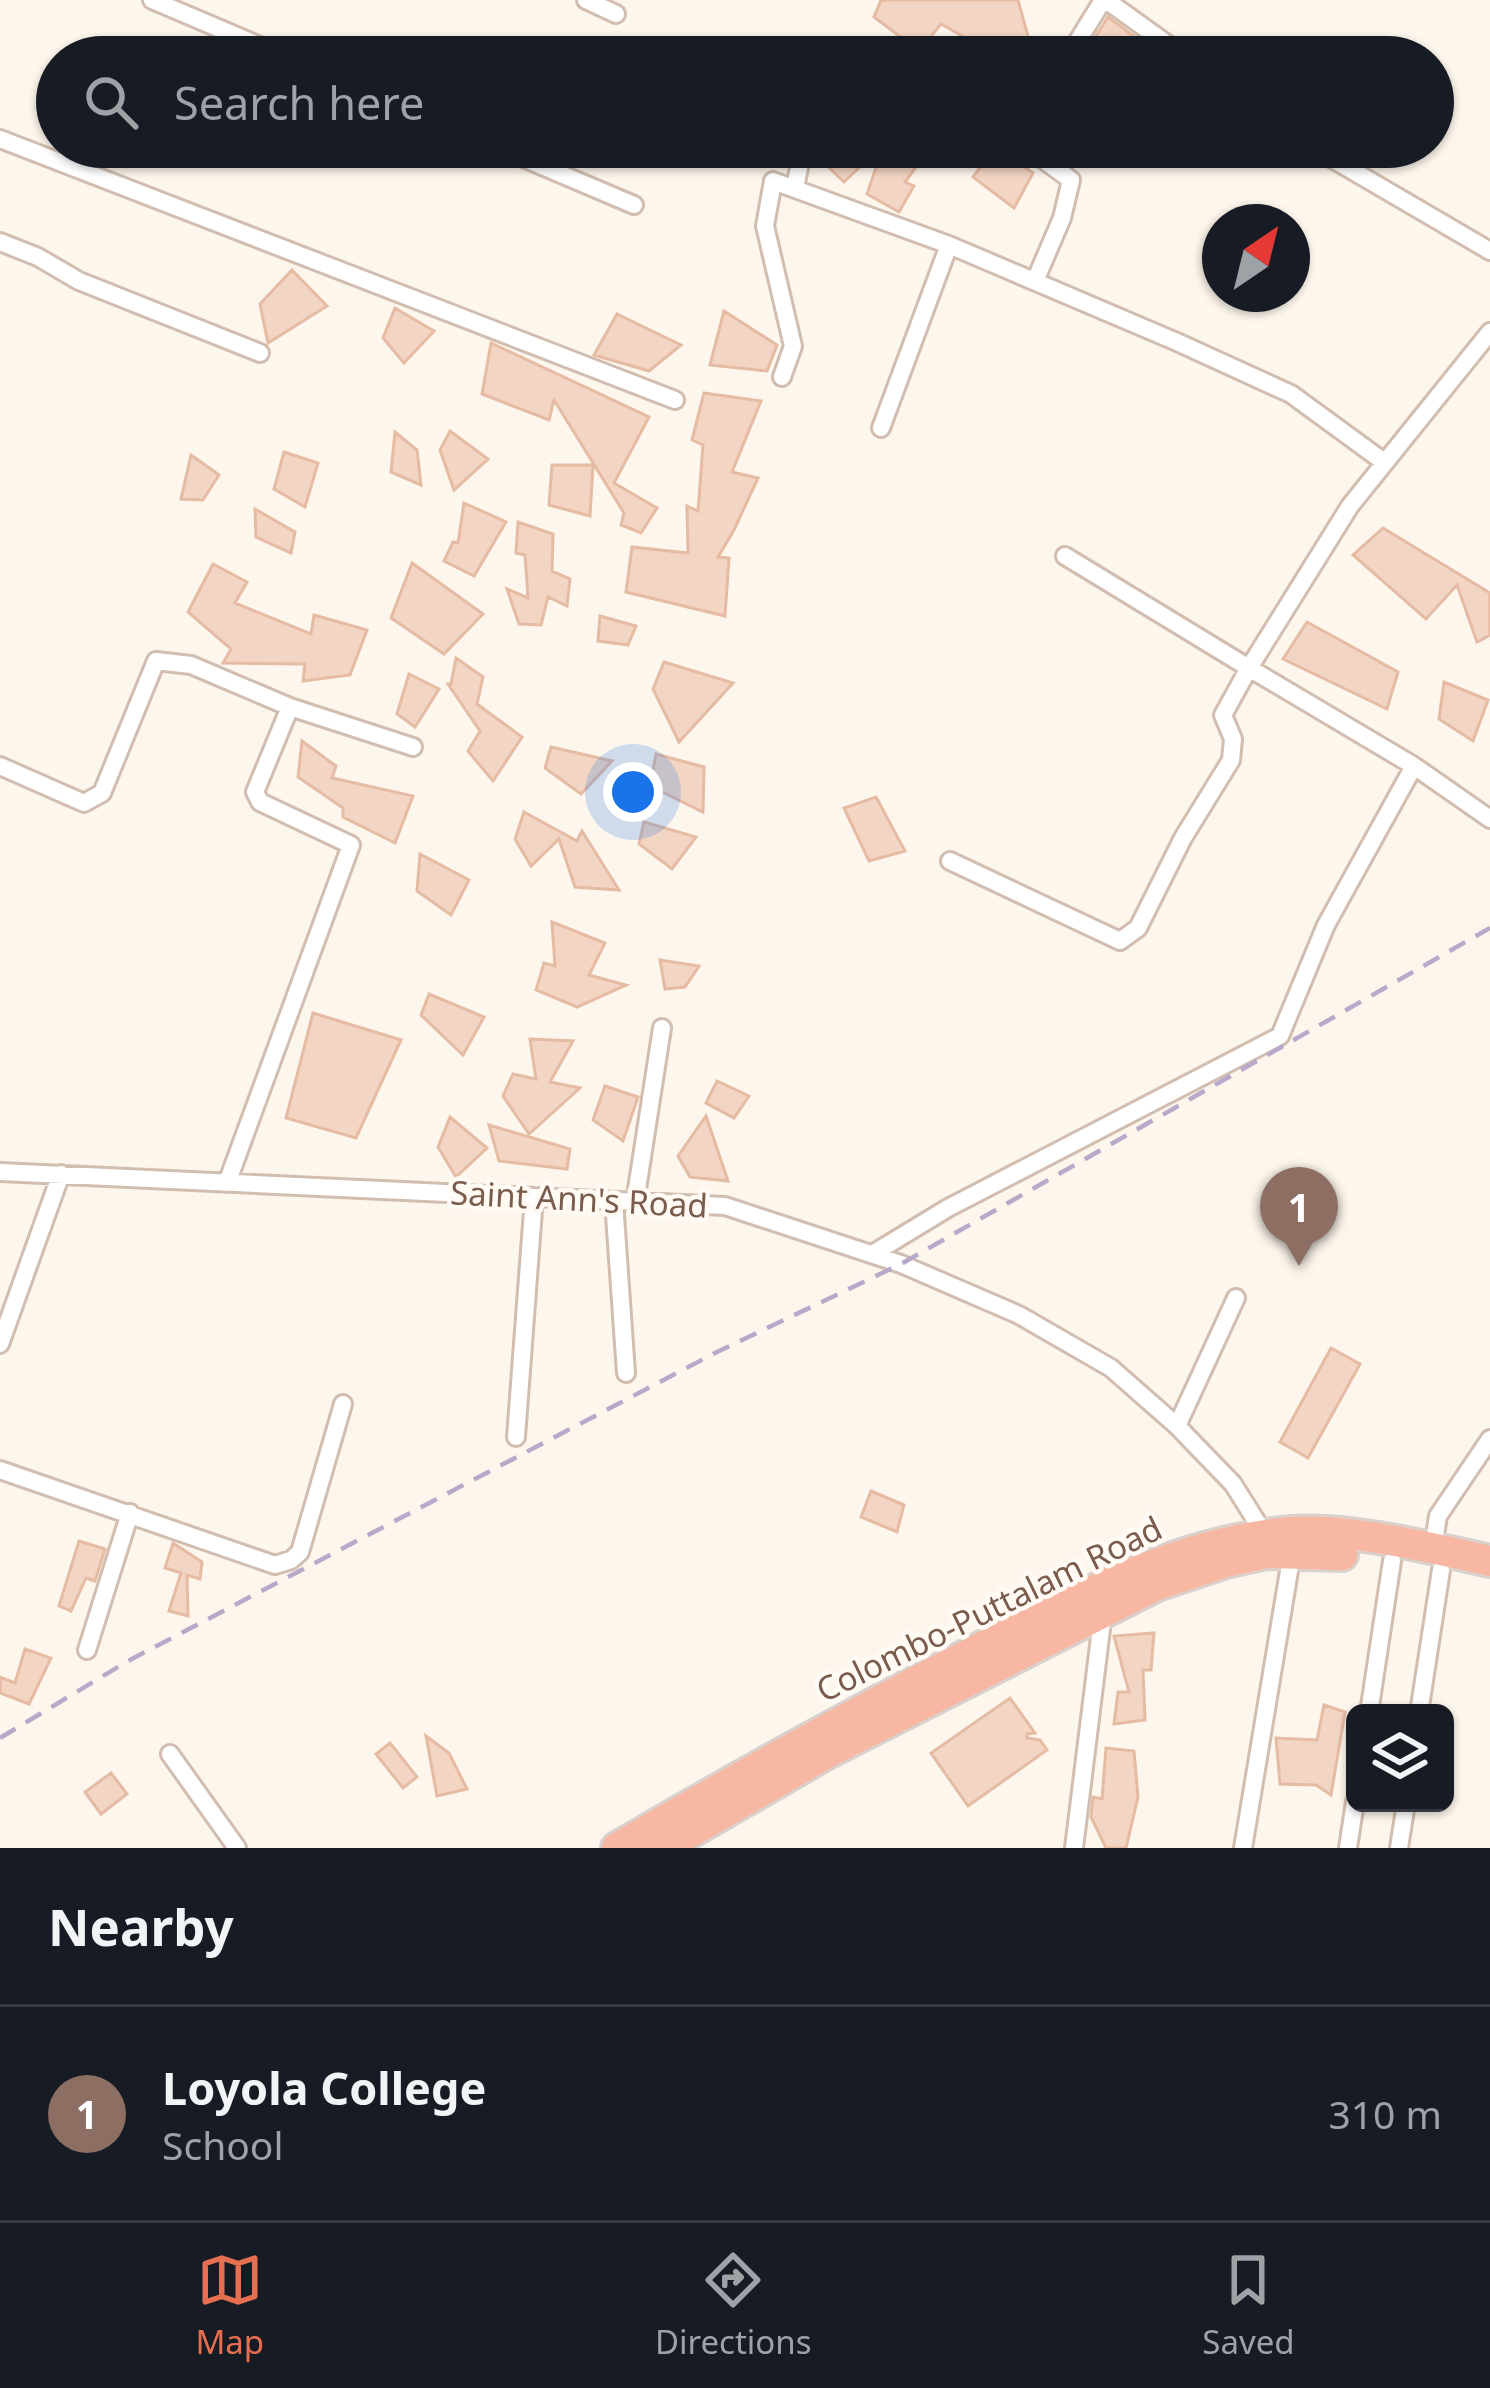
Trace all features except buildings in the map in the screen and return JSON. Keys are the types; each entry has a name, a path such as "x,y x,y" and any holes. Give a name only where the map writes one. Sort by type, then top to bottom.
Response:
{"highway":[{"name":"Colombo-Puttalam Road","path":"663,1848 827,1753 1157,1585 1277,1547 1298,1532 1336,1534 1490,1577"},
{"name":"Colombo-Puttalam Road","path":"617,1848 799,1743 1162,1560 1223,1541 1392,1561 1490,1562"}],"street":[{"path":"152,0 237,36"},
{"path":"586,0 616,14"},
{"path":"1082,36 1104,0 1155,36"},
{"path":"0,139 36,153"},
{"path":"75,168 676,400"},
{"path":"547,168 634,205"},
{"path":"795,188 799,168"},
{"path":"1035,281 1062,218 1071,179 1056,168"},
{"path":"1348,168 1490,251"},
{"path":"782,377 793,346 765,226 773,181 949,245 1291,394 1384,462"},
{"path":"0,242 79,281 260,353"},
{"path":"881,428 949,245"},
{"path":"950,861 1120,941 1138,928 1183,838 1232,760 1233,739 1223,715 1249,668 1350,506 1490,332"},
{"path":"1064,556 1414,766 1490,819"},
{"path":"0,766 83,803 102,793 156,661 190,665 290,707 413,747"},
{"path":"227,1184 350,845 260,802 255,792 290,707"},
{"path":"874,1253 948,1208 1280,1036 1325,925 1414,766"},
{"path":"635,1202 662,1028"},
{"name":"Saint Ann's Road","path":"0,1172 725,1206 874,1253 1019,1315 1111,1368 1233,1484 1277,1547"},
{"path":"0,1344 61,1174"},
{"path":"516,1436 534,1197"},
{"path":"614,1201 626,1372"},
{"path":"1177,1426 1236,1298"},
{"path":"0,1470 275,1565 299,1552 344,1404"},
{"path":"1421,1704 1438,1516 1490,1439"},
{"path":"87,1650 130,1514"},
{"path":"1243,1848 1277,1547"},
{"path":"1370,1704 1392,1561"},
{"path":"1074,1848 1103,1613"},
{"path":"170,1754 237,1848"},
{"path":"1348,1848 1353,1812"},
{"path":"1399,1848 1405,1812"}],"railway":[{"path":"0,1738 128,1661 715,1353 901,1264 1490,928"}],"place":[{"name":"Loyola College","path":"1299,1266"}]}
